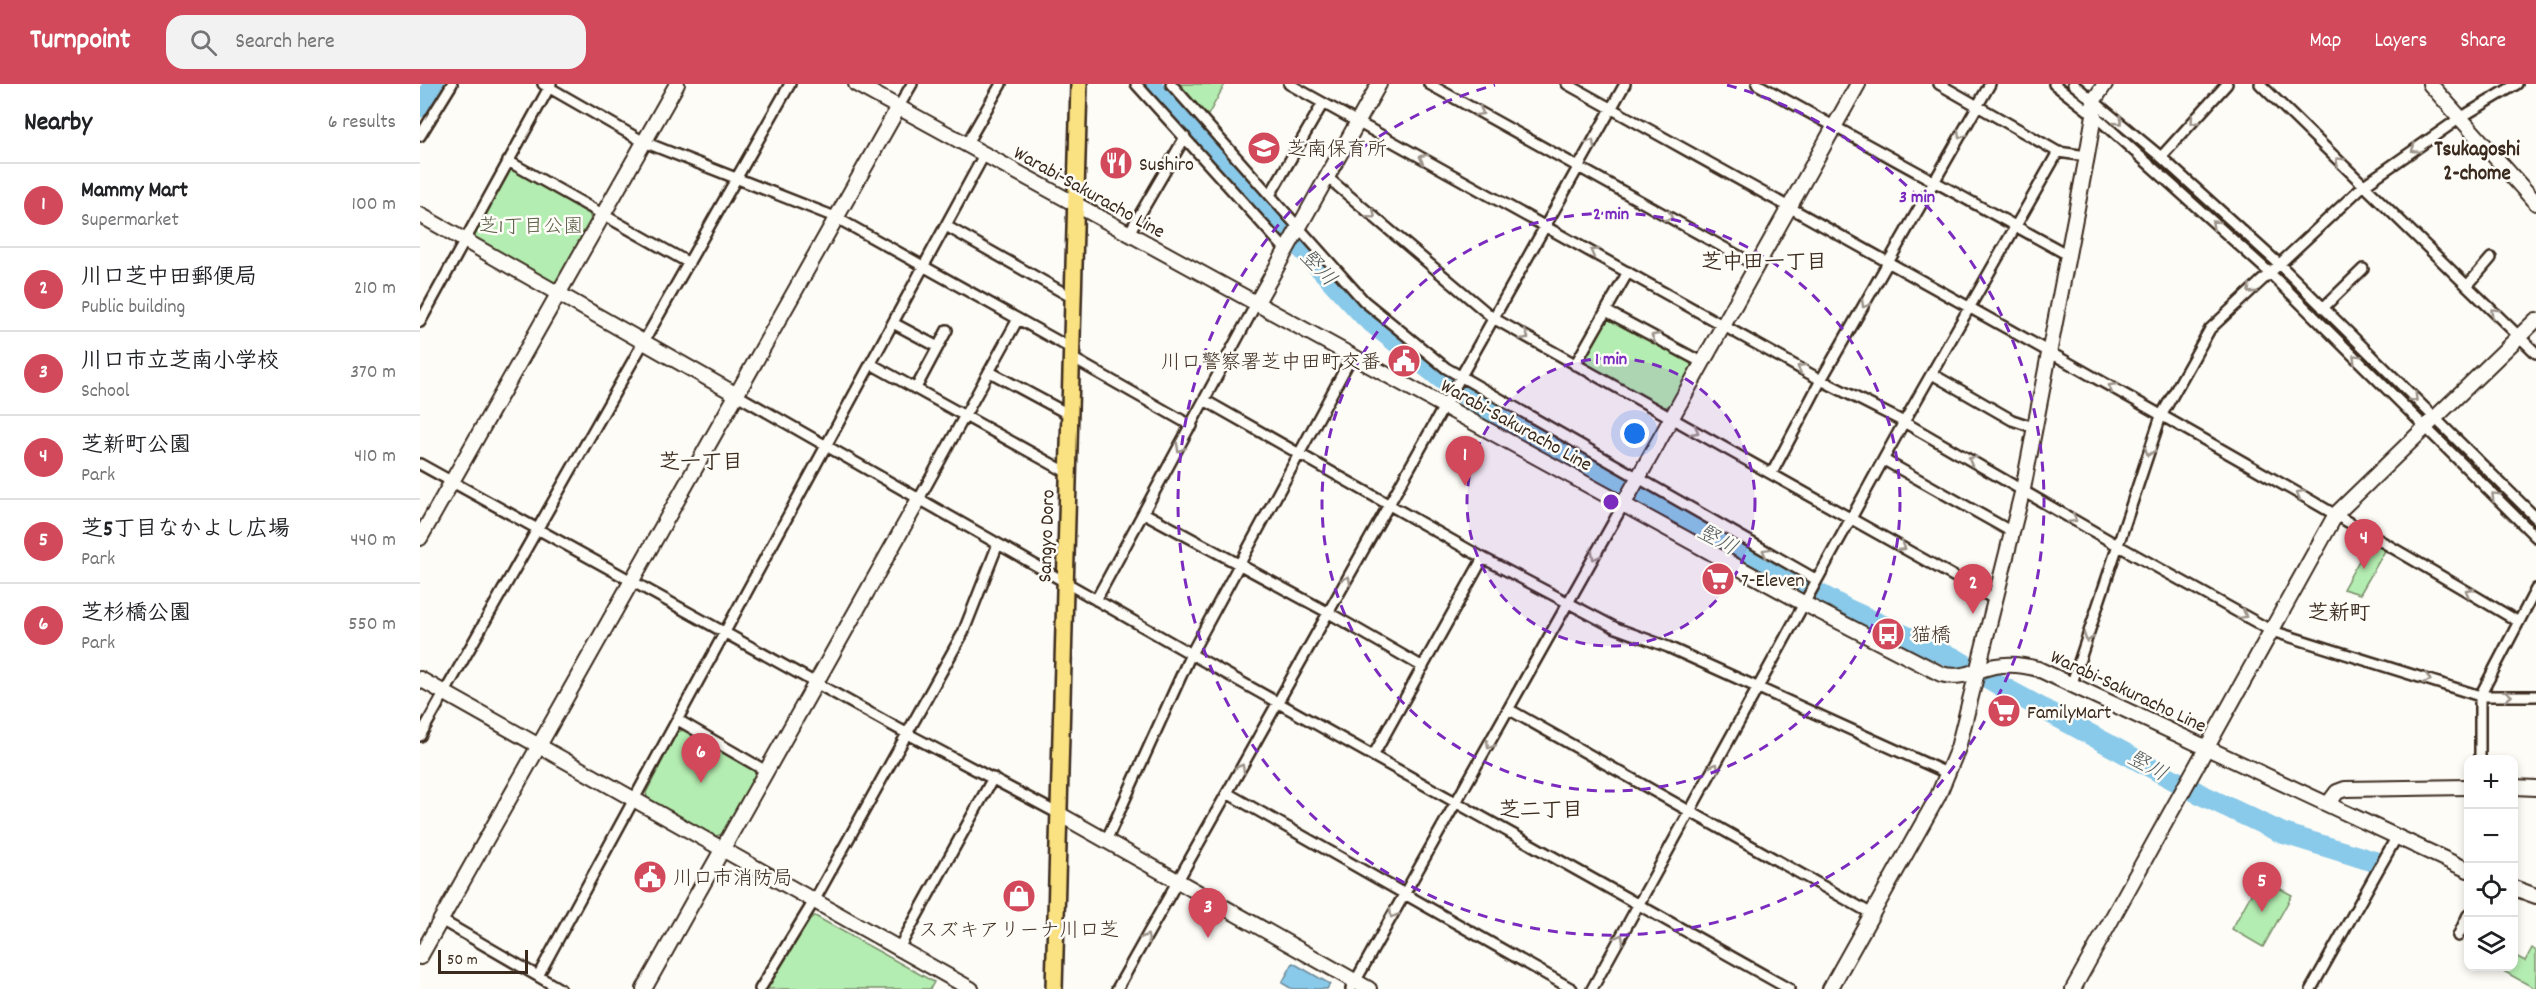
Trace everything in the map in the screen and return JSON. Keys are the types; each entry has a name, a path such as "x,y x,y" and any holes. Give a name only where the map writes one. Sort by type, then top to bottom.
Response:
{"main road":[{"name":"Sangyo Doro","path":"1054,989 1079,84"}],"street":[{"path":"420,136 452,84"},
{"path":"420,538 677,84"},
{"path":"420,736 790,84"},
{"name":"Warabi-Sakuracho Line","path":"856,84 1352,356 1446,402 1625,503 1941,674 1959,677 1998,665 2023,665 2072,683 2396,838 2464,868"},
{"path":"420,957 912,84"},
{"path":"966,146 1001,84"},
{"path":"1136,84 1287,248"},
{"path":"1171,84 1270,195 1297,230 1364,301 1459,379 1636,482 1816,582"},
{"path":"1289,84 1821,380 1904,422 2272,631 2480,696 2536,696"},
{"path":"1096,600 1206,401 1256,304 1379,84"},
{"path":"1429,84 1757,266"},
{"path":"1567,84 2336,513 2519,622"},
{"path":"1117,989 1277,702 1390,506 1624,84"},
{"path":"1757,84 2068,255"},
{"path":"1353,985 1510,710 1858,84"},
{"path":"1939,84 2058,152 2087,156"},
{"path":"1772,473 1821,380 1990,84"},
{"path":"2054,84 2094,107 2162,158 2279,264 2324,308 2536,537"},
{"path":"2073,84 2094,107 2270,273 2536,518"},
{"path":"1830,989 1949,774 1958,748 2023,489 2087,156 2094,107 2105,84"},
{"path":"2162,158 2227,84"},
{"path":"2260,84 2536,352"},
{"path":"2430,84 2536,203"},
{"path":"2072,683 2161,416 2210,329 2364,185 2460,118 2517,84"},
{"path":"420,322 548,85 644,142 836,218 925,265 1192,426"},
{"path":"1270,195 1323,103"},
{"path":"1129,233 1185,137"},
{"path":"1592,989 1904,422 1970,310 2058,152"},
{"path":"538,976 984,155"},
{"path":"508,162 689,263"},
{"path":"1327,177 1493,318 1996,600"},
{"path":"420,215 1191,654 1789,989"},
{"path":"946,226 1072,298"},
{"path":"2467,286 2491,258"},
{"path":"2324,308 2362,269"},
{"path":"1575,365 1628,272"},
{"path":"1606,311 1703,363"},
{"path":"644,989 1018,320"},
{"path":"2073,989 2336,513 2536,320"},
{"path":"893,323 938,348"},
{"path":"916,388 947,330"},
{"path":"1106,841 1191,654 1352,356"},
{"path":"871,364 1068,473"},
{"path":"990,372 1070,415"},
{"path":"1932,374 2012,420 2036,428"},
{"path":"1206,401 1483,558 1616,628 1668,647 1949,774"},
{"path":"1884,460 2012,532"},
{"path":"420,464 908,734 1059,814 1353,985 1369,989"},
{"path":"1144,513 1329,613 1423,667"},
{"path":"759,989 814,901 963,633 998,544"},
{"path":"1373,756 1483,558"},
{"path":"2480,755 2480,696 2536,589"},
{"path":"420,679 971,989"},
{"path":"1510,710 1872,914"},
{"path":"678,720 766,771"},
{"path":"899,948 993,778"},
{"path":"2328,804 2337,792 2345,789 2464,787"},
{"path":"2518,788 2536,788"},
{"path":"1227,793 1572,989"},
{"path":"2311,989 2396,838"},
{"path":"2518,889 2536,896"},
{"path":"2458,936 2468,917"},
{"path":"441,920 560,989"}],"green space":[{"path":"1178,84 1225,84 1207,117"},
{"name":"芝1丁目公園","path":"513,169 589,212 591,220 559,280 551,283 475,239 474,230 509,170"},
{"path":"1607,319 1613,319 1690,362 1692,369 1672,405 1662,408 1585,364 1584,359"},
{"path":"2370,541 2386,549 2360,594 2343,589"},
{"path":"684,730 754,770 756,774 722,834 713,837 648,800 646,793 677,732"},
{"path":"2260,878 2292,895 2263,947 2232,929"},
{"path":"815,916 934,982 930,989 767,989 811,917"},
{"path":"2532,948 2536,951 2536,989 2503,971 2518,971 2518,957 2525,961"}],"water":[{"path":"1293,963 1330,984 1327,989 1292,989 1282,983"}],"waterway":[{"path":"420,107 434,84"},
{"name":"竪川","path":"1150,84 1365,317 1447,383 1512,426 1845,608 1954,658 2008,690 2202,795 2282,833 2376,862"}],"place":[{"name":"芝南保育所","path":"1264,148"},
{"name":"Sushiro","path":"1116,163"},
{"name":"川口警察署芝中田町交番","path":"1404,361"},
{"name":"Mammy Mart","path":"1465,486"},
{"name":"芝新町公園","path":"2364,569"},
{"name":"7-Eleven","path":"1718,579"},
{"name":"川口芝中田郵便局","path":"1973,614"},
{"name":"猫橋","path":"1888,634"},
{"name":"FamilyMart","path":"2004,711"},
{"name":"芝杉橋公園","path":"701,783"},
{"name":"川口市消防局","path":"650,877"},
{"name":"スズキアリーナ川口芝","path":"1019,896"},
{"name":"芝5丁目なかよし広場","path":"2262,912"},
{"name":"川口市立芝南小学校","path":"1208,938"}],"district":[{"name":"Tsukagoshi 2-chome","path":"2477,160"},
{"name":"芝中田一丁目","path":"1764,261"},
{"name":"芝一丁目","path":"701,461"},
{"name":"芝新町","path":"2339,612"},
{"name":"芝二丁目","path":"1541,809"}]}
